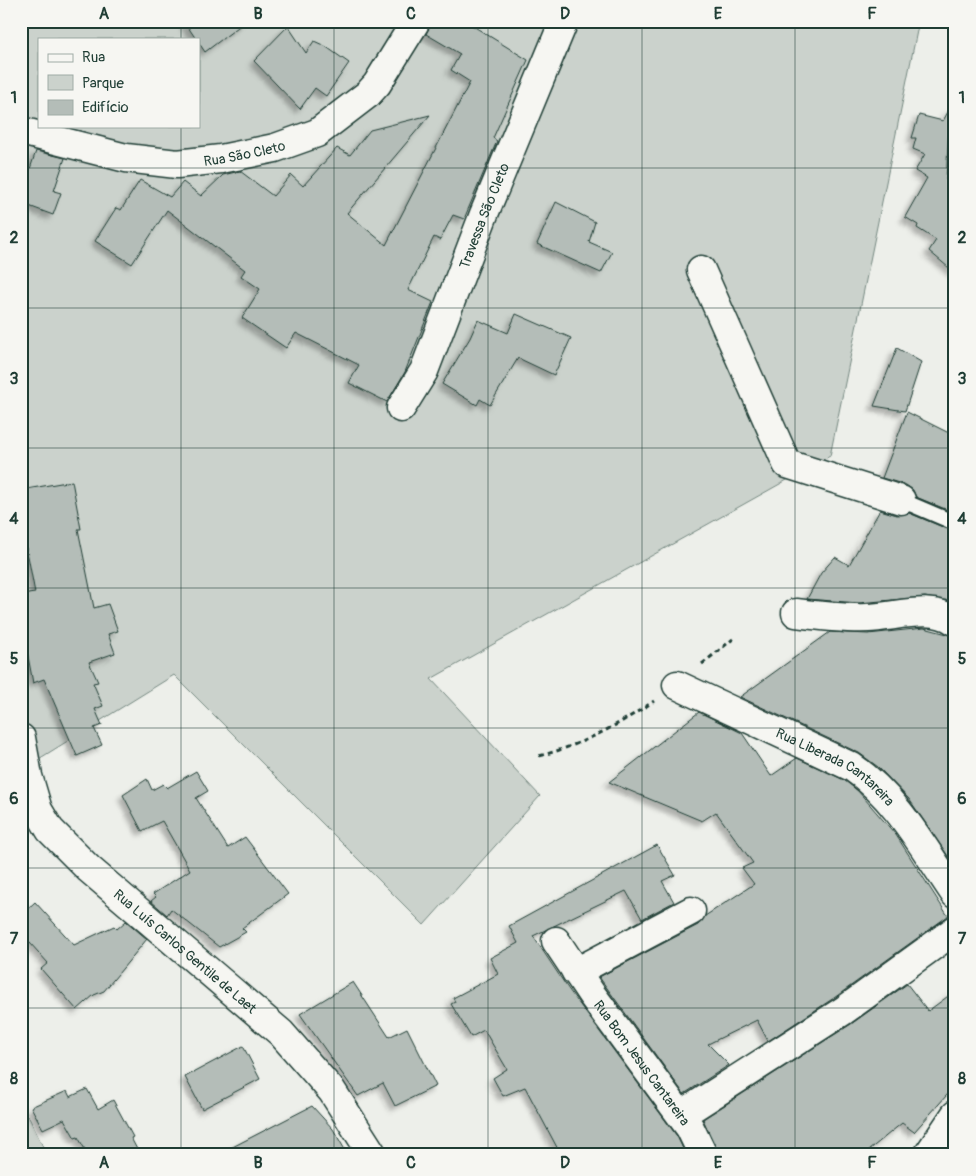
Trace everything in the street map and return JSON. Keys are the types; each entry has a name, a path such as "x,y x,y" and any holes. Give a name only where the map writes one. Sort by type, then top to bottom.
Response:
{"street":[{"name":"Rua São Cleto","path":"21,131 126,158 177,164 221,159 275,148 317,133 368,94 377,84 416,21"},
{"name":"Travessa São Cleto","path":"401,408 424,370 484,214 564,21"},
{"path":"701,270 787,464 900,500"},
{"path":"796,613 860,618 934,613 947,615 955,621"},
{"name":"Rua Liberada Cantareira","path":"677,685 852,767 870,779 906,822 955,894"},
{"name":"Rua Luís Carlos Gentile de Laet","path":"21,738 28,776 38,810 50,830 81,862 281,1033 332,1091 373,1155"},
{"path":"576,972 691,911"},
{"path":"681,1115 843,1010 955,930"},
{"name":"Rua Bom Jesus Cantareira","path":"556,941 576,972 681,1115 703,1155"},
{"path":"928,1155 955,1115"}],"lane":[{"path":"900,500 955,523"}],"path":[{"path":"539,756 572,748 624,721 677,685 733,639"}],"green space":[{"path":"21,21 919,21 830,456 431,679 540,796 424,925 174,675 21,770"},
{"path":"21,1101 47,1155 21,1155"}],"building":[{"path":"184,21 246,21 205,52 200,44 200,38 195,38"},
{"path":"432,21 465,21 528,60 493,138 497,141 464,219 453,215 440,240 434,237 408,290 433,302 405,372 387,402 349,383 359,365 296,333 286,348 242,318 260,289 241,276 245,270 167,210 132,264 95,241 116,208 121,210 140,180 170,197 183,182 201,196 223,175 240,171 273,196 291,175 303,186 337,148 350,155 370,130 430,115 347,213 386,245 470,82 451,70 460,54 426,34"},
{"path":"288,26 306,53 314,41 325,46 349,63 326,96 315,88 300,109 254,61"},
{"path":"950,108 946,180 955,166 955,273 929,251 936,240 917,228 918,225 905,217 927,178 915,171 925,154 913,149 916,138 912,138 919,115 943,121"},
{"path":"36,151 65,158 54,191 61,193 53,215 21,203 21,179 26,181"},
{"path":"556,202 595,222 589,242 612,252 601,273 537,244"},
{"path":"516,314 571,338 554,375 518,358 490,405 480,399 477,405 442,384 470,338 478,320 508,333"},
{"path":"897,348 921,362 905,411 874,406"},
{"path":"907,412 955,436 955,513 916,497 913,490 906,485 882,478"},
{"path":"72,481 81,529 78,529 94,608 108,604 118,631 108,634 115,653 89,662 98,682 93,683 103,706 95,709 102,725 94,728 102,745 77,756 44,679 33,683 21,619 21,595 35,593 25,540 21,540 21,490"},
{"path":"880,510 897,515 909,513 955,532 955,603 925,597 859,603 807,599 821,573 835,557 849,565"},
{"path":"924,628 955,636 954,865 909,799 878,767 859,753 740,697 830,632 868,634"},
{"path":"699,712 742,733 771,776 797,758 844,780 858,791 896,835 948,916 834,998 768,1041 757,1020 708,1044 729,1065 684,1094 599,977 698,925 705,916 754,884 742,868 753,863 716,812 702,821 609,782"},
{"path":"196,771 208,791 196,798 228,848 245,837 288,894 242,928 246,932 219,947 171,909 167,915 151,901 156,897 153,894 190,870 162,821 142,831 123,795 147,779 152,790 163,784 167,788"},
{"path":"657,845 675,875 662,881 674,902 642,919 626,891 533,936 569,990 677,1136 686,1155 561,1155 525,1087 503,1096 493,1078 507,1069 484,1030 471,1037 451,1004 455,1002 453,998 498,974 490,958 518,943 509,926"},
{"path":"35,902 74,945 114,926 117,929 126,921 147,939 104,991 94,995 77,1010 41,969 48,963 21,933 21,915"},
{"path":"353,982 389,1037 407,1028 436,1086 395,1106 383,1083 358,1096 300,1014"},
{"path":"907,984 928,1011 955,991 955,1086 914,1132 902,1123 863,1155 718,1155 703,1119 851,1024"},
{"path":"243,1046 260,1079 202,1109 185,1077"},
{"path":"87,1089 98,1109 113,1100 133,1137 131,1138 140,1155 88,1155 78,1137 75,1138 64,1119 43,1129 31,1107 67,1091 70,1097"},
{"path":"312,1106 333,1129 348,1155 217,1155"}]}
